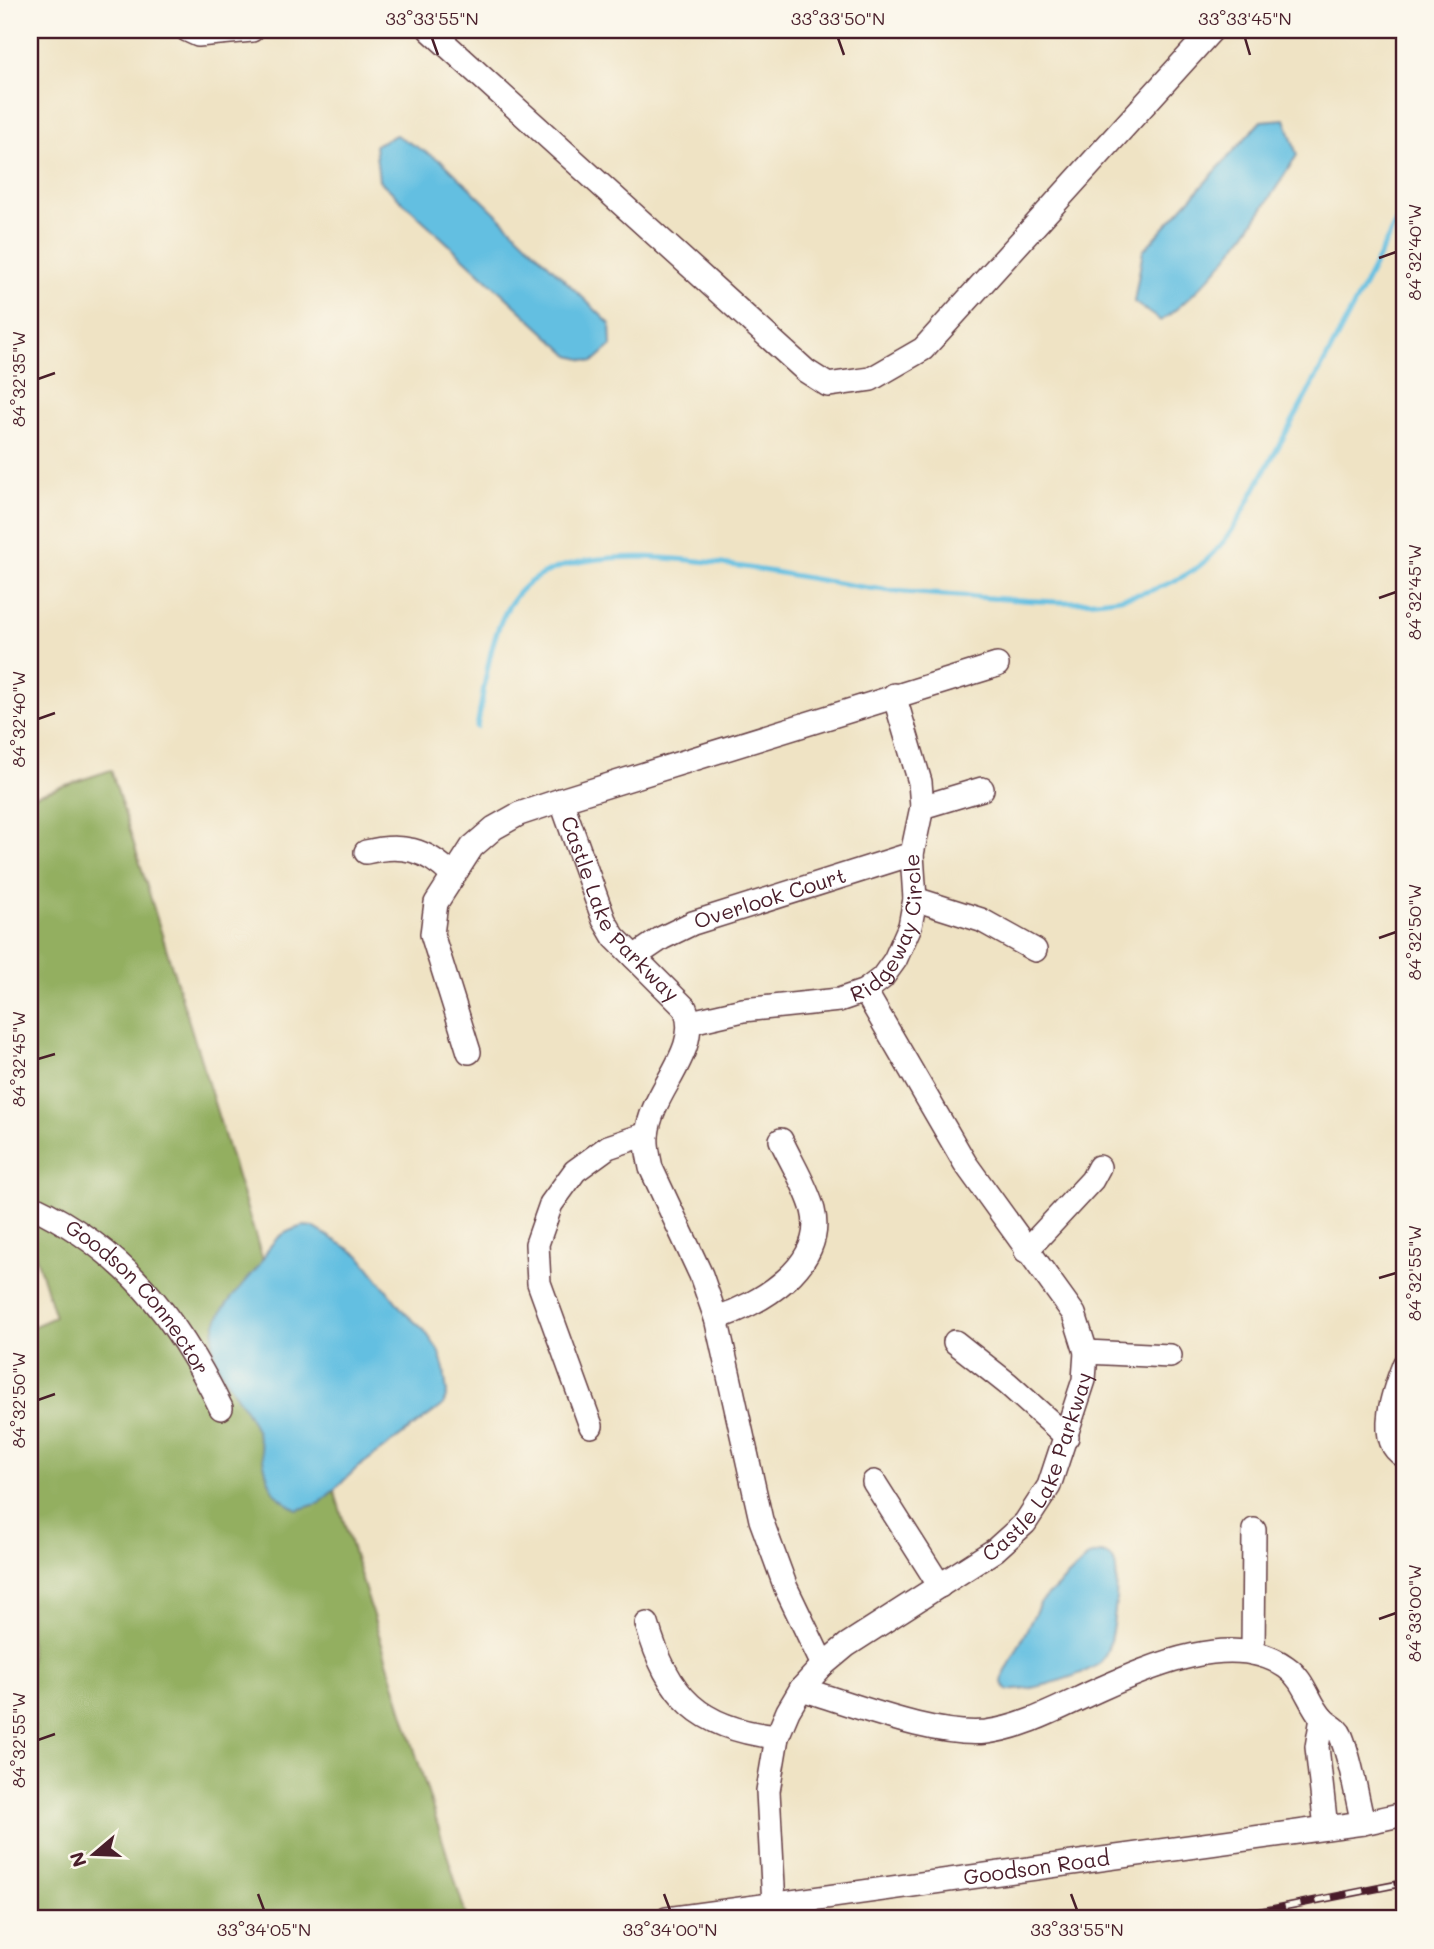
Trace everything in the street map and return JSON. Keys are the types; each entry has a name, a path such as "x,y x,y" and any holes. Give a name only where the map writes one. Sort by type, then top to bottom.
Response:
{"street":[{"path":"187,30 198,35 252,30"},
{"path":"430,30 806,371 828,385 872,379 923,349 1212,30"},
{"path":"469,1052 432,934 436,904 452,875 472,847 494,828 519,814 561,800 997,665"},
{"name":"Ridgeway Circle","path":"691,1022 743,1010 839,1000 865,991 882,978 895,960 910,926 915,899 912,854 922,807 920,782 894,695"},
{"path":"922,807 982,789"},
{"name":"Castle Lake Parkway","path":"561,800 604,920 635,957 685,1008 691,1022 689,1037 663,1089 647,1134"},
{"path":"366,852 388,847 412,849 436,859 452,875"},
{"name":"Overlook Court","path":"635,957 662,938 693,923 912,854"},
{"path":"915,899 981,920 1035,950"},
{"name":"Castle Lake Parkway","path":"774,1905 768,1791 777,1737 801,1689 823,1665 847,1645 995,1550 1025,1523 1049,1486 1084,1380 1086,1352 1074,1314 965,1163 865,991"},
{"path":"591,1426 539,1283 537,1244 551,1204 575,1171 608,1147 647,1134 652,1168 701,1275 716,1318 761,1520 786,1588 823,1665"},
{"path":"716,1318 746,1309 773,1292 795,1270 811,1243 813,1210 780,1140"},
{"path":"1026,1251 1093,1180 1099,1167"},
{"name":"Goodson Connector","path":"30,1205 95,1243 135,1278 170,1317 199,1361 221,1408"},
{"path":"955,1342 1008,1384 1067,1437"},
{"path":"1086,1352 1170,1356"},
{"path":"1404,1365 1389,1405 1391,1436 1398,1452 1404,1456"},
{"path":"874,1482 940,1586"},
{"path":"1253,1653 1254,1530"},
{"path":"647,1624 658,1660 685,1700 704,1716 727,1728 748,1734 777,1737"},
{"path":"801,1689 932,1727 986,1732 1024,1723 1150,1667 1220,1651 1253,1653 1287,1667 1304,1685 1322,1718 1340,1733 1363,1823"},
{"path":"1322,1718 1317,1747 1326,1828"},
{"name":"Goodson Road","path":"667,1919 1363,1823 1404,1814"}],"green space":[{"path":"111,770 467,1919 41,1919 30,1890 30,1328 55,1317 30,1238 30,797"}],"water":[{"path":"1285,119 1297,155 1253,223 1220,266 1202,286 1161,321 1134,302 1143,251 1261,121"},
{"path":"396,135 443,162 610,324 611,346 593,362 570,356 379,180 375,145"},
{"path":"304,1226 313,1227 359,1255 405,1313 424,1330 438,1350 447,1394 443,1405 357,1468 320,1503 297,1510 278,1496 271,1486 255,1428 222,1374 213,1338 223,1309 258,1267 272,1244 286,1233"},
{"path":"1101,1553 1113,1560 1117,1582 1109,1644 1101,1662 1073,1676 1047,1684 1007,1689 1002,1683 1003,1677 1040,1603 1089,1556"}],"waterway":[{"path":"477,727 490,654 510,604 521,590 551,570 592,560 639,557 691,560 891,591 1071,602 1123,597 1174,581 1210,557 1239,519 1321,368 1404,206"}],"railway":[{"path":"1222,1919 1404,1883"}]}
